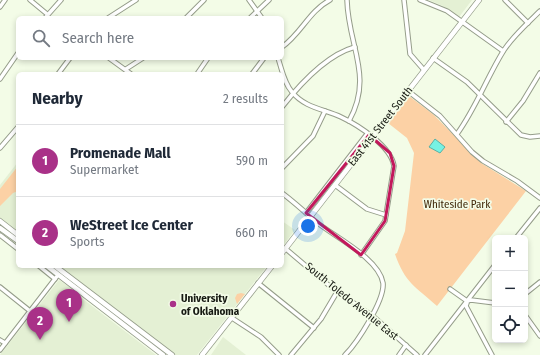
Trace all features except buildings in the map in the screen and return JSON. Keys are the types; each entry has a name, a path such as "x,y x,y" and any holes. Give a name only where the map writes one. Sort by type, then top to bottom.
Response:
{"main road":[{"name":"East 41st Street South","path":"284,250 479,0"},
{"path":"0,221 16,233"},
{"path":"0,228 16,240"},
{"path":"51,268 60,273 172,355"},
{"path":"56,268 60,273 127,328 163,355"},
{"path":"204,354 270,268"},
{"path":"127,328 136,329"}],"street":[{"path":"0,7 5,0"},
{"path":"30,0 46,16 61,0"},
{"path":"111,16 136,0"},
{"path":"188,16 204,0"},
{"path":"249,0 261,16"},
{"path":"252,16 269,0"},
{"path":"284,45 293,38 313,12 330,0"},
{"path":"347,0 350,26 360,71 360,94 355,110 349,121"},
{"path":"404,0 410,54 424,70"},
{"path":"420,0 440,8 503,51"},
{"path":"505,0 528,23"},
{"path":"457,134 480,95 503,51 515,35 540,11"},
{"path":"284,104 293,93 335,54 355,47"},
{"path":"0,79 16,56"},
{"path":"433,58 458,75 521,135 530,137 540,136"},
{"path":"60,72 68,60"},
{"path":"112,60 129,72"},
{"path":"126,69 140,60"},
{"path":"198,72 207,60"},
{"path":"254,72 262,60"},
{"path":"279,60 282,72"},
{"path":"506,122 523,101 540,73"},
{"path":"284,77 293,93 306,104 349,121 390,153 393,162 386,215 380,230 361,254"},
{"path":"408,91 440,116 483,161 517,181 540,198"},
{"path":"284,166 313,136 325,111"},
{"path":"0,148 16,129"},
{"name":"East 41st Street South","path":"306,213 367,134"},
{"path":"335,185 367,209 386,215"},
{"path":"284,195 310,217 361,254 380,275 383,284 381,296 359,338 345,355"},
{"path":"518,235 540,208"},
{"path":"0,236 16,248"},
{"name":"South Toledo Avenue East","path":"286,248 337,292 371,315 417,355"},
{"path":"42,268 55,279"},
{"path":"425,355 492,269"},
{"path":"0,350 60,273"},
{"path":"528,292 540,282"},
{"path":"258,283 314,328"},
{"path":"0,287 30,311"},
{"path":"450,289 467,302"},
{"path":"291,355 314,328 337,292"},
{"path":"467,302 471,300 492,303"},
{"path":"467,302 466,306 492,355"},
{"path":"232,318 261,337 279,355"},
{"path":"528,319 540,336"},
{"path":"0,340 5,344"},
{"path":"399,355 406,345"}],"highlighted area":[{"path":"369,135 390,153 394,166 385,221 361,255 306,213"}],"shaded area":[{"path":"429,0 472,0 459,17 443,6"},
{"path":"16,165 16,230 0,218 0,185"},
{"path":"284,222 295,230 284,244"},
{"name":"University of Oklahoma","path":"63,268 265,268 197,355 175,355"},
{"path":"59,280 75,291 75,293 156,355 0,355"},
{"path":"223,337 246,355 211,355"}],"green space":[{"name":"Whiteside Park","path":"409,96 434,115 481,163 526,191 437,306 407,278 395,254 397,253 405,231 414,153 407,138 388,123"},
{"path":"16,169 16,192 0,206 0,189"},
{"path":"237,294 245,294 237,304 235,298"}],"water":[{"path":"435,139 445,147 440,153 429,147"}],"place":[{"name":"University of Oklahoma","path":"173,304"},
{"name":"Promenade Mall","path":"69,322"},
{"name":"WeStreet Ice Center","path":"40,340"}]}
